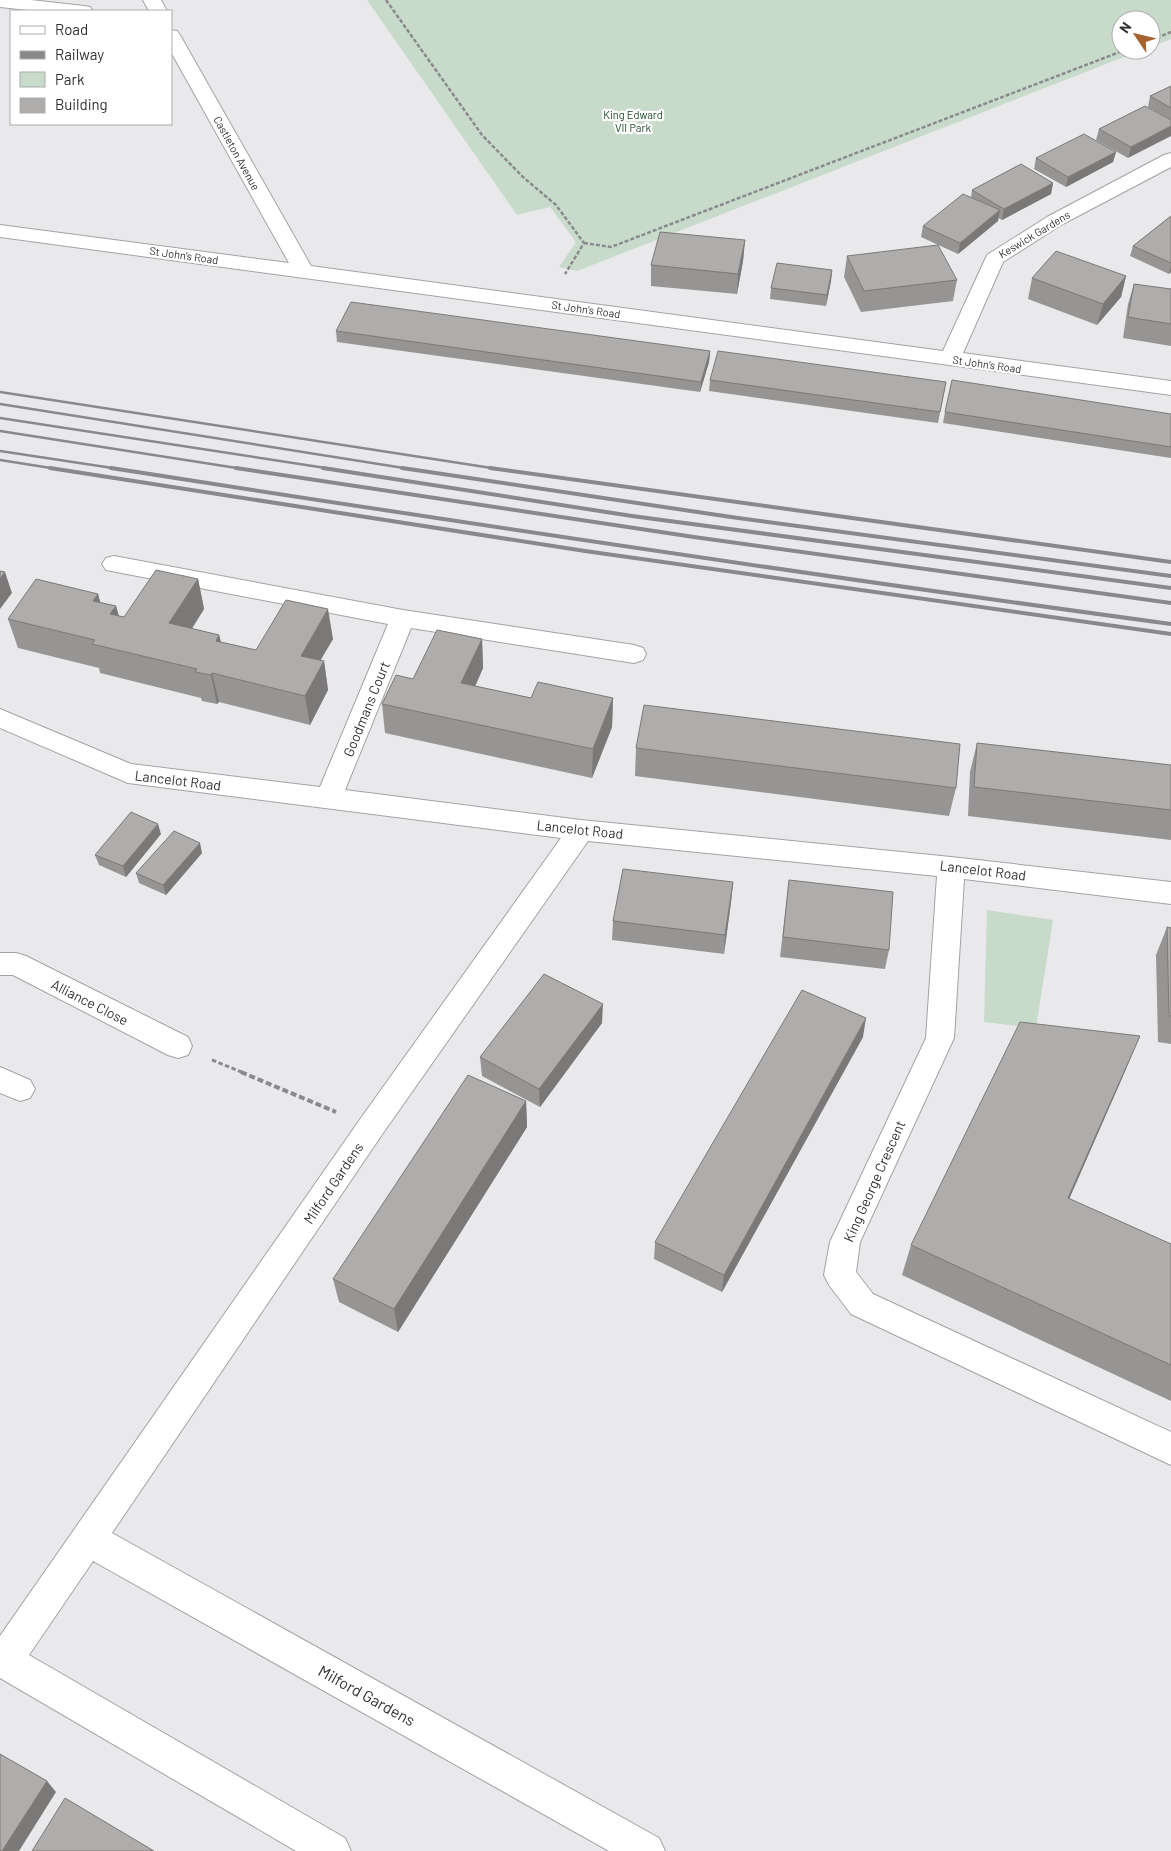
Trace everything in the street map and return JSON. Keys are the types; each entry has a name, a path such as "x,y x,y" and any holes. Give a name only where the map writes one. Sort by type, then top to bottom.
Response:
{"street":[{"path":"0,2 75,10"},
{"name":"Castleton Avenue","path":"172,37 304,271"},
{"name":"Keswick Gardens","path":"950,359 994,259 1054,221 1171,159"},
{"name":"St John's Road","path":"0,231 1171,388"},
{"path":"114,564 403,618 634,654"},
{"name":"Goodmans Court","path":"328,799 403,618"},
{"name":"Lancelot Road","path":"0,718 128,773 581,830 951,866 1171,893"},
{"name":"Milford Gardens","path":"332,1851 2,1660 88,1539 371,1127 581,830"},
{"name":"King George Crescent","path":"951,866 940,1038 845,1242 840,1275 862,1304 1171,1449"},
{"name":"Alliance Close","path":"0,964 16,964 178,1046"},
{"name":"Milford Gardens","path":"88,1539 646,1851"}],"path":[{"path":"386,0 482,134 523,177 556,205 584,243 611,247 1111,55"},
{"path":"550,304 568,268 584,243"},
{"path":"178,1046 371,1127"}],"green space":[{"name":"King Edward VII Park","path":"367,0 1171,0 1171,39 1161,43 1161,10 1111,10 1111,60 1116,60 577,271 559,267 576,242 550,207 517,215"},
{"path":"987,910 1053,920 1036,1028 984,1022"}],"building":[{"path":"1171,86 1171,108 1150,96"},
{"path":"1145,106 1171,120 1171,126 1131,147 1099,129"},
{"path":"1084,134 1116,152 1068,177 1036,158"},
{"path":"1021,164 1053,183 1004,209 972,190"},
{"path":"963,194 1000,210 960,243 923,226"},
{"path":"1171,216 1171,263 1133,246"},
{"path":"660,232 745,240 738,274 651,265"},
{"path":"938,245 957,280 864,291 847,256"},
{"path":"1056,251 1126,276 1103,304 1032,278"},
{"path":"777,263 832,270 827,295 771,288"},
{"path":"1134,284 1171,289 1171,324 1128,317"},
{"path":"351,302 710,351 701,382 336,331"},
{"path":"718,351 946,382 940,412 710,380"},
{"path":"952,380 1171,414 1171,447 945,412"},
{"path":"156,570 198,579 169,623 219,635 216,641 256,650 286,600 328,609 301,656 324,661 305,696 212,673 211,675 195,672 197,669 92,644 95,640 8,619 36,579 98,594 93,601 116,606 110,614 124,617"},
{"path":"0,571 5,572 0,579"},
{"path":"437,630 482,639 461,683 531,698 538,682 613,698 593,749 382,704 396,675 413,679"},
{"path":"644,705 960,744 956,788 636,748"},
{"path":"977,743 1171,765 1171,810 974,787"},
{"path":"131,812 158,824 123,866 95,855"},
{"path":"174,831 200,843 163,885 136,873"},
{"path":"623,869 733,882 725,935 613,921"},
{"path":"789,880 893,892 889,950 783,937"},
{"path":"1167,927 1171,928 1171,1016 1169,1015"},
{"path":"544,974 603,1004 539,1089 480,1057"},
{"path":"802,990 866,1018 724,1275 655,1242"},
{"path":"1020,1022 1140,1036 1068,1198 1171,1244 1171,1365 911,1245"},
{"path":"468,1075 526,1101 394,1309 333,1279"},
{"path":"0,1754 47,1781 2,1851 0,1851"},
{"path":"65,1798 154,1851 32,1851"}],"railway":[{"path":"0,392 498,469"},
{"path":"0,404 410,469"},
{"path":"0,418 332,469"},
{"path":"0,431 243,469"},
{"path":"0,451 119,469"},
{"path":"0,460 57,469"},
{"path":"50,468 585,551 1171,634"},
{"path":"111,468 641,549 1171,624"},
{"path":"236,468 694,537 1171,603"},
{"path":"323,468 632,516 1171,588"},
{"path":"402,468 731,517 1171,576"},
{"path":"490,468 1171,562"}]}
